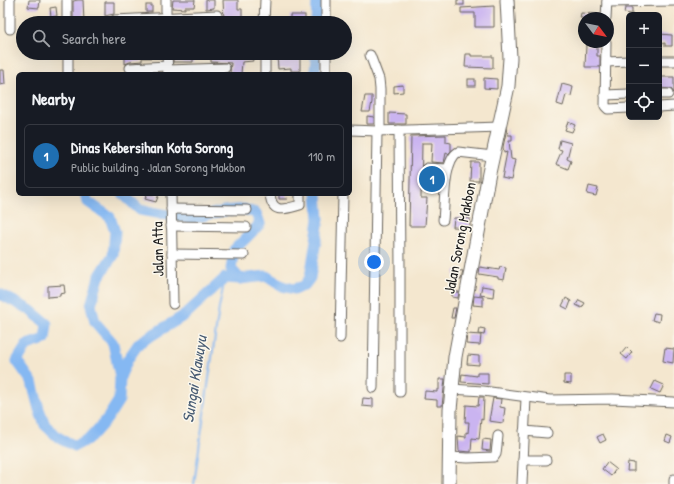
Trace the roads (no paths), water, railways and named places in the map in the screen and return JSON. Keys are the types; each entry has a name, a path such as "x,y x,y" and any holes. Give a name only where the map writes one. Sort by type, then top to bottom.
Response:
{"highway":[{"name":"Jalan Sorong Makbon","path":"449,484 451,389 454,357 508,86 510,58 507,0"}],"street":[{"path":"10,0 10,29"},
{"path":"67,0 67,16"},
{"path":"166,0 166,16"},
{"path":"264,16 265,0"},
{"path":"326,0 326,16"},
{"path":"606,12 607,1 674,1"},
{"path":"207,16 217,15"},
{"path":"606,48 605,106 608,109 626,108"},
{"path":"370,55 379,78 380,89 373,388"},
{"path":"68,60 68,72"},
{"path":"167,60 168,70"},
{"path":"265,60 265,72"},
{"path":"326,60 326,72"},
{"path":"606,62 626,61"},
{"path":"662,61 674,61"},
{"path":"130,68 168,70 225,68"},
{"path":"605,95 626,94"},
{"path":"662,107 674,106"},
{"path":"352,130 378,131 500,127"},
{"path":"399,130 400,392"},
{"path":"444,220 448,169 452,157 458,152 493,156"},
{"path":"427,168 448,169"},
{"name":"Jalan Atta","path":"170,196 173,304"},
{"path":"270,196 271,203 275,208 279,209 300,205 300,196"},
{"path":"340,338 343,196"},
{"path":"171,209 247,210"},
{"path":"171,226 246,227"},
{"path":"172,254 244,255"},
{"path":"451,389 483,391 526,398 550,400 613,399 674,402"},
{"path":"522,484 526,398"},
{"path":"524,431 547,432"},
{"path":"449,457 494,458 496,454 498,436"},
{"path":"523,460 546,460"},
{"path":"674,479 674,484"}],"waterway":[{"name":"Sungai Klawuyu","path":"316,16 317,0"},
{"name":"Sungai Klawuyu","path":"315,72 316,60"},
{"name":"Sungai Klawuyu","path":"0,294 30,310 47,324 45,339 27,345 17,361 32,382 45,425 59,438 75,446 90,438 107,419 119,400 120,377 113,343 95,322 91,305 99,277 113,255 115,232 110,217 88,202 86,196"},
{"name":"Sungai Klawuyu","path":"125,196 140,210 191,219 223,211 244,209 256,213 260,224 234,250 231,269 240,279 266,276 282,286 294,289 304,286 310,278 319,219 317,196"},
{"name":"Sungai Klawuyu","path":"194,484 219,308 225,278"},
{"name":"Sungai Klawuyu","path":"120,377 128,359 139,343 185,315 225,278 240,279"}],"place":[{"name":"Dinas Kebersihan Kota Sorong","path":"432,179"}]}
